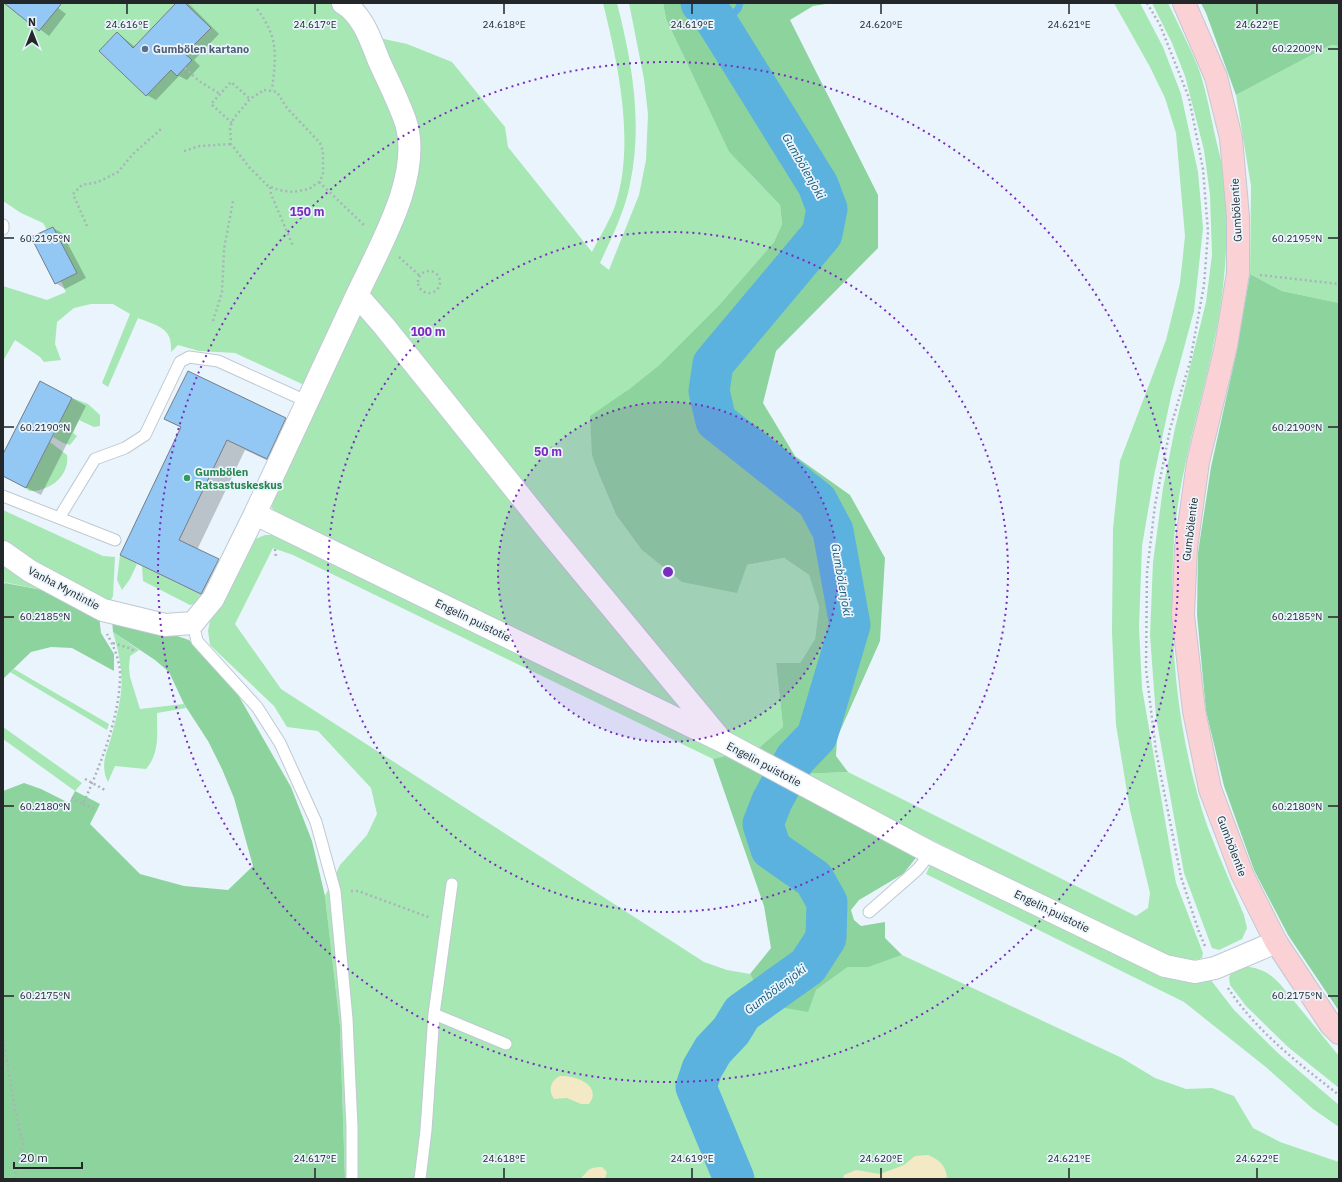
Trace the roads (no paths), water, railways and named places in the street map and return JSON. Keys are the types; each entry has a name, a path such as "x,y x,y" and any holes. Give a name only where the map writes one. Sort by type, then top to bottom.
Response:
{"main road":[{"name":"Gumbölentie","path":"1184,3 1216,77 1231,138 1238,217 1238,272 1226,346 1198,462 1186,548 1183,615 1194,712 1210,789 1242,874 1276,942 1331,1025 1339,1033"}],"street":[{"path":"193,623 213,599 255,514 306,401 395,212 407,166 410,144 406,123 363,25 349,7 343,3"},
{"path":"357,295 384,326 550,533 722,741"},
{"name":"Engelin puistotie","path":"255,514 722,741 931,853 1165,966 1195,972 1215,968 1276,942"},
{"name":"Vanha Myntintie","path":"3,552 30,571 103,610 165,625 193,623"}],"lane":[{"path":"59,518 95,459 125,448 145,435 180,362 189,357 218,361 306,401"},
{"path":"3,496 115,540"},
{"path":"193,623 197,641 257,707 280,743 316,822 334,891 347,1019 352,1127 352,1179"},
{"path":"868,912 917,870 931,853"},
{"path":"420,1179 426,1130 434,1014 452,884"},
{"path":"434,1014 506,1044"}],"waterway":[{"name":"Gumbölenjoki","path":"701,3 715,19 818,185 827,209 822,234 713,364 709,391 716,421 817,501 833,531 850,625 817,736 795,759 772,801 763,824 771,849 814,879 827,902 826,938 808,966 742,1013 731,1031 713,1050 702,1069 696,1087 734,1179"},
{"path":"720,27 738,9 740,3"}],"place":[{"name":"Gumbölen kartano","path":"145,49"},
{"name":"Gumbölen Ratsastuskeskus","path":"187,478"}]}
